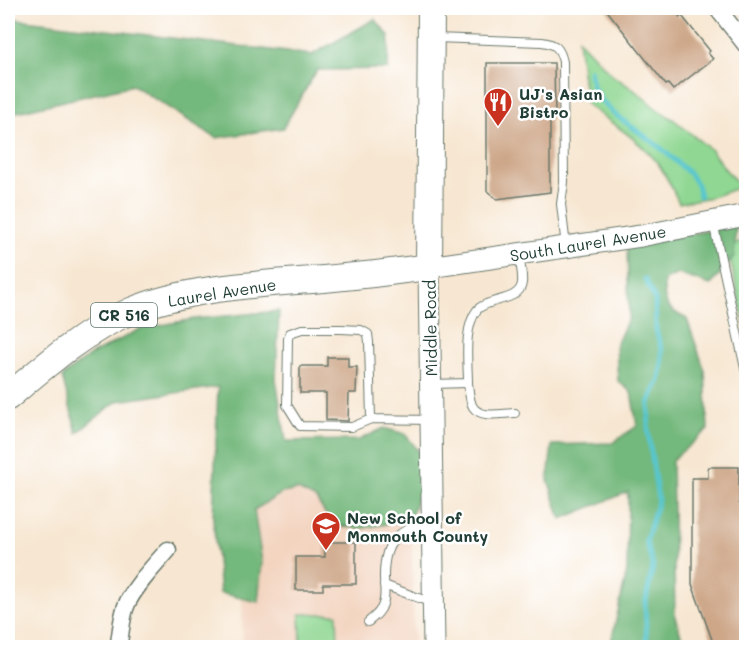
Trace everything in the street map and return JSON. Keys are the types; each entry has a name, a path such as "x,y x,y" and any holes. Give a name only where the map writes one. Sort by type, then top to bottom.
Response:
{"main road":[{"name":"Middle Road","path":"429,267 431,8"},
{"name":"Laurel Avenue","path":"8,397 69,346 99,326 167,299 264,284 361,276 429,267"}],"street":[{"path":"717,8 747,45"},
{"name":"South Laurel Avenue","path":"429,267 641,236 747,215"},
{"name":"Middle Road","path":"429,267 434,648"},
{"path":"118,648 130,598 168,550"}],"lane":[{"path":"431,38 542,42 556,46 561,52 564,182 561,204 566,248"},
{"path":"712,222 747,373"},
{"path":"515,413 483,414 477,412 473,407 468,383 468,331 470,322 478,309 483,305 512,296 521,288 519,255"},
{"path":"370,419 368,334 356,329 302,329 290,333 287,405 300,426 351,427 370,419 431,420"},
{"path":"430,384 468,383"},
{"path":"368,622 380,612 384,604 384,563 394,539 410,527 433,521"},
{"path":"384,585 434,603"}],"shaded area":[{"name":"New School of Monmouth County","path":"410,450 414,647 243,647 239,454"}],"green space":[{"path":"8,18 312,55 375,19 389,36 388,69 317,70 283,128 216,138 133,85 8,114"},
{"path":"578,39 613,76 673,119 711,150 741,187 712,197 679,203 665,174 652,156 586,104"},
{"path":"736,226 734,256 711,285 678,274 664,280 667,305 687,319 705,371 708,430 672,460 675,617 685,647 610,647 627,571 628,492 561,519 548,480 552,445 612,443 637,426 631,392 618,381 616,345 629,317 627,245"},
{"path":"746,239 746,331 729,255 731,245"},
{"path":"279,311 276,379 286,441 359,440 384,428 405,434 421,454 422,484 410,520 358,529 332,524 316,499 298,490 282,493 254,510 262,562 258,602 220,593 213,518 218,387 117,401 77,433 62,377 89,356 140,329 194,319"},
{"path":"300,614 337,614 338,647 301,647"}],"building":[{"path":"605,8 673,8 710,51 708,53 713,59 673,90 668,84 666,85"},
{"path":"487,63 554,63 555,118 550,118 550,192 497,199 487,191"},
{"path":"327,357 348,357 348,367 357,367 356,393 349,393 348,421 326,420 326,393 300,393 300,366 327,366"},
{"path":"708,467 739,467 739,503 747,503 747,544 742,544 741,574 747,589 747,648 715,648 692,584 692,478 708,478"},
{"path":"325,542 356,542 356,584 323,584 323,590 296,590 296,557 325,557"}],"waterway":[{"path":"590,71 592,85 599,98 613,113 662,149 690,174 697,185 700,196"},
{"path":"645,279 655,300 656,330 662,351 659,381 649,403 648,431 658,500 646,541 653,566 645,605 647,648"}],"place":[{"name":"UJ's Asian Bistro","path":"498,128"},
{"name":"New School of Monmouth County","path":"326,552"}]}
